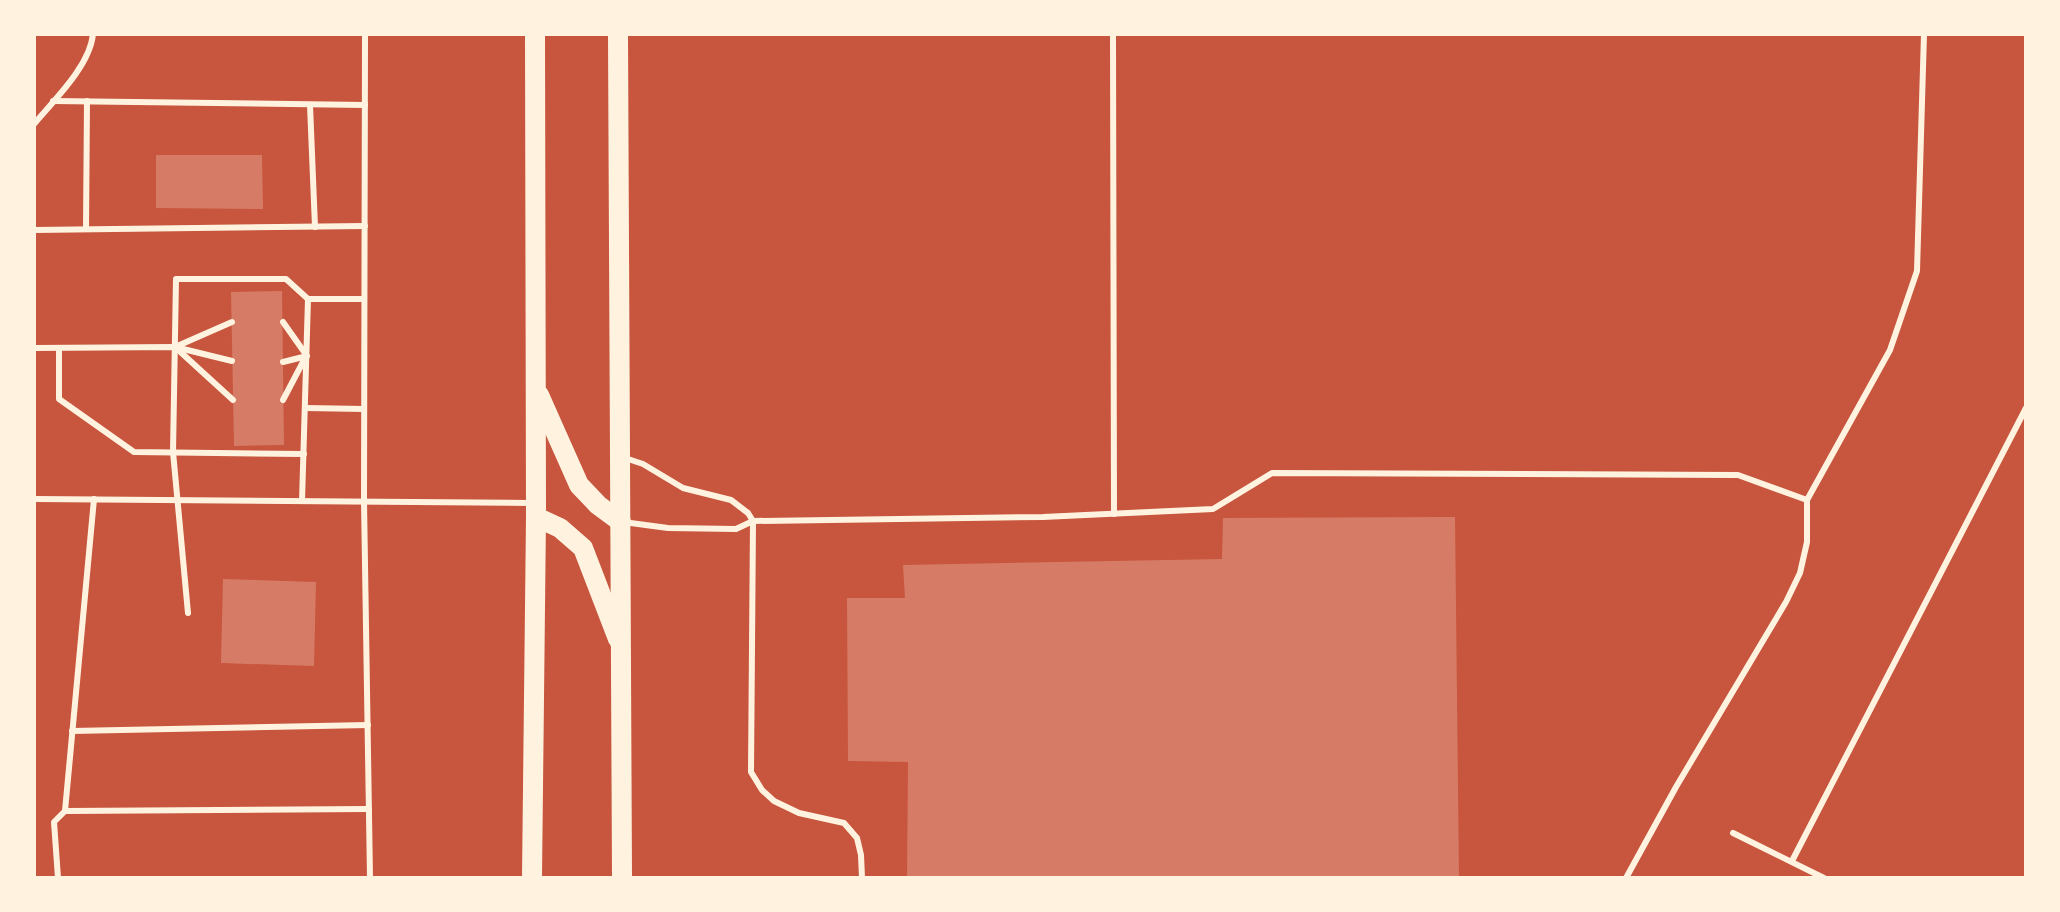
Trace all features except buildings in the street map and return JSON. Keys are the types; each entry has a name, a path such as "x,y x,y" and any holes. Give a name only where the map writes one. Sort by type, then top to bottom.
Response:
{"main road":[{"path":"532,878 536,510 535,34"},
{"path":"618,34 622,878"},
{"path":"536,388 579,485 598,505 621,522"},
{"path":"536,510 583,548 622,650"}],"lane":[{"path":"34,124 69,83 92,46 93,34"},
{"path":"365,34 364,501 370,878"},
{"path":"1113,34 1114,514"},
{"path":"1626,878 1786,602 1800,573 1807,542 1807,500 1890,350 1917,271 1924,34"},
{"path":"53,101 365,105"},
{"path":"86,229 87,101"},
{"path":"310,105 315,227"},
{"path":"34,230 365,226"},
{"path":"188,613 173,452 176,279 286,279 308,299 364,299"},
{"path":"302,501 308,299"},
{"path":"175,347 232,322"},
{"path":"283,322 307,356"},
{"path":"175,347 233,400"},
{"path":"34,348 175,347 232,361"},
{"path":"59,348 59,399 134,452 304,454"},
{"path":"283,362 307,356"},
{"path":"283,400 307,356"},
{"path":"305,408 364,409"},
{"path":"1792,861 2026,408"},
{"path":"621,456 643,464 683,488 731,500 753,521 751,772 762,790 774,801 799,813 844,823 857,838 862,878"},
{"path":"621,522 668,528 736,529 753,521 1043,517 1213,509 1272,473 1738,475 1807,500"},
{"path":"34,499 364,501 536,510"},
{"path":"58,878 54,822 65,811 94,499"},
{"path":"72,731 368,725"},
{"path":"65,811 369,809"},
{"path":"1733,833 1824,878"}]}
